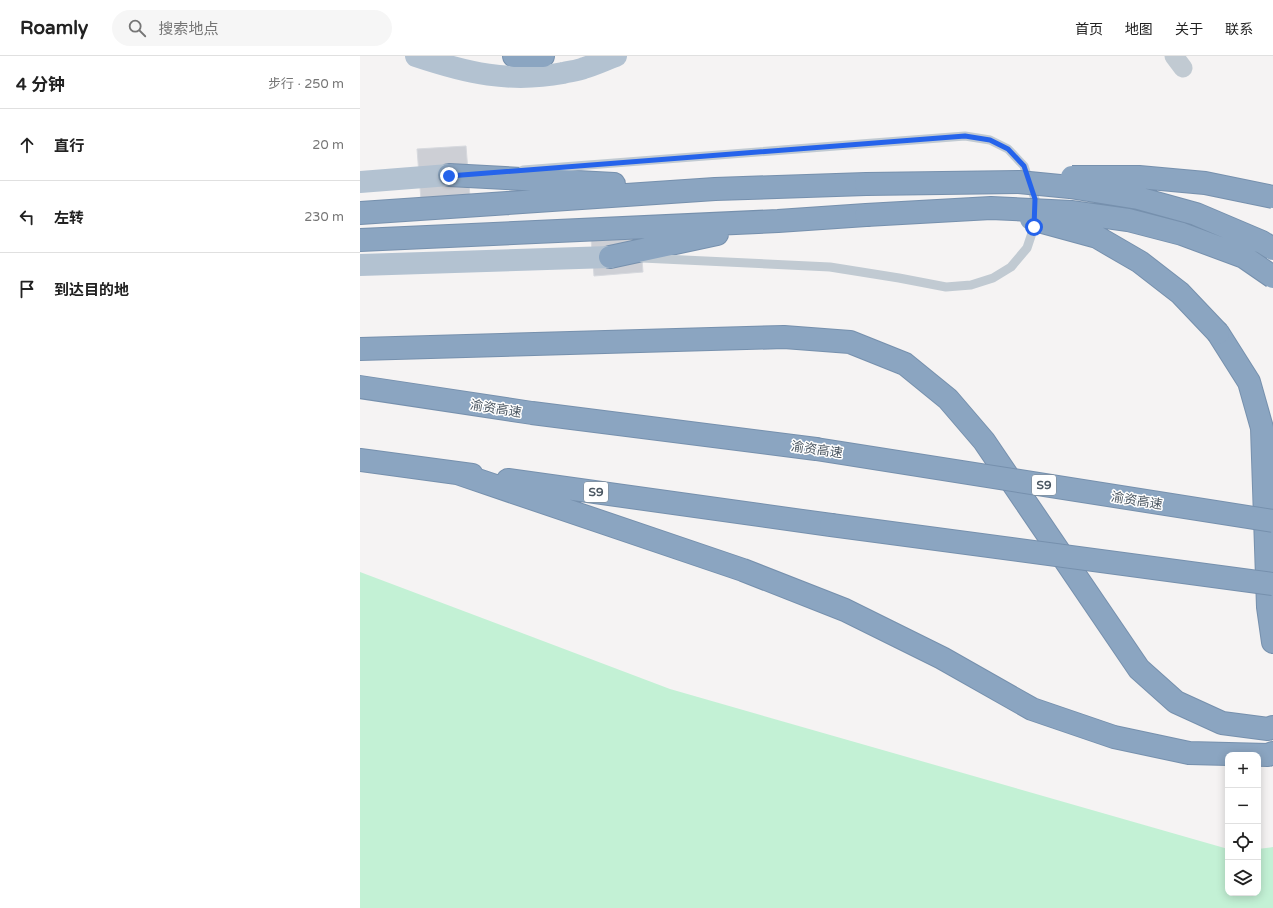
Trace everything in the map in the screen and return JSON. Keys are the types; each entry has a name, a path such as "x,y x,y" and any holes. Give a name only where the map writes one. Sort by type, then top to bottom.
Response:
{"highway":[{"path":"514,56 543,56"},
{"path":"449,176 715,189"},
{"path":"360,213 715,189 866,184 1019,182 1078,176 1139,177 1205,183 1273,197"},
{"path":"1019,182 1070,187 1138,198 1196,214 1262,242 1273,249"},
{"path":"991,208 1097,237 1140,262 1174,288 1218,333 1249,382 1262,428 1268,607 1273,642"},
{"path":"360,240 991,208 1071,212 1128,220 1182,234 1244,257 1273,277"},
{"path":"610,257 778,220"},
{"path":"360,349 784,338 850,342 905,364 948,399 984,441 1139,669 1176,702 1222,723 1271,728"},
{"name":"渝资高速","path":"360,387 532,413 816,449 1273,521"},
{"name":"S9","path":"360,460 1273,584"},
{"path":"457,473 743,570 845,610 942,658 1032,709 1114,737 1188,753 1271,754"}],"main road":[{"path":"416,56 449,67 484,74 518,78 551,75 583,69 616,56"},
{"path":"360,182 449,176"},
{"path":"360,265 610,257"}],"lane":[{"path":"449,176 965,136 990,140 1008,149 1024,166 1035,199 1034,227 1027,248 1011,267 993,278 971,285 946,287 830,267 610,257"}],"green space":[{"path":"360,572 670,689 1225,848 1225,896 1261,896 1261,849 1273,847 1273,908 360,908"}],"building":[{"path":"466,146 470,197 421,200 417,149"},
{"path":"640,235 643,272 594,276 591,239"}],"route":[{"path":"449,176 948,136 965,136 990,140 1008,149 1024,166 1035,199 1034,227"}]}
